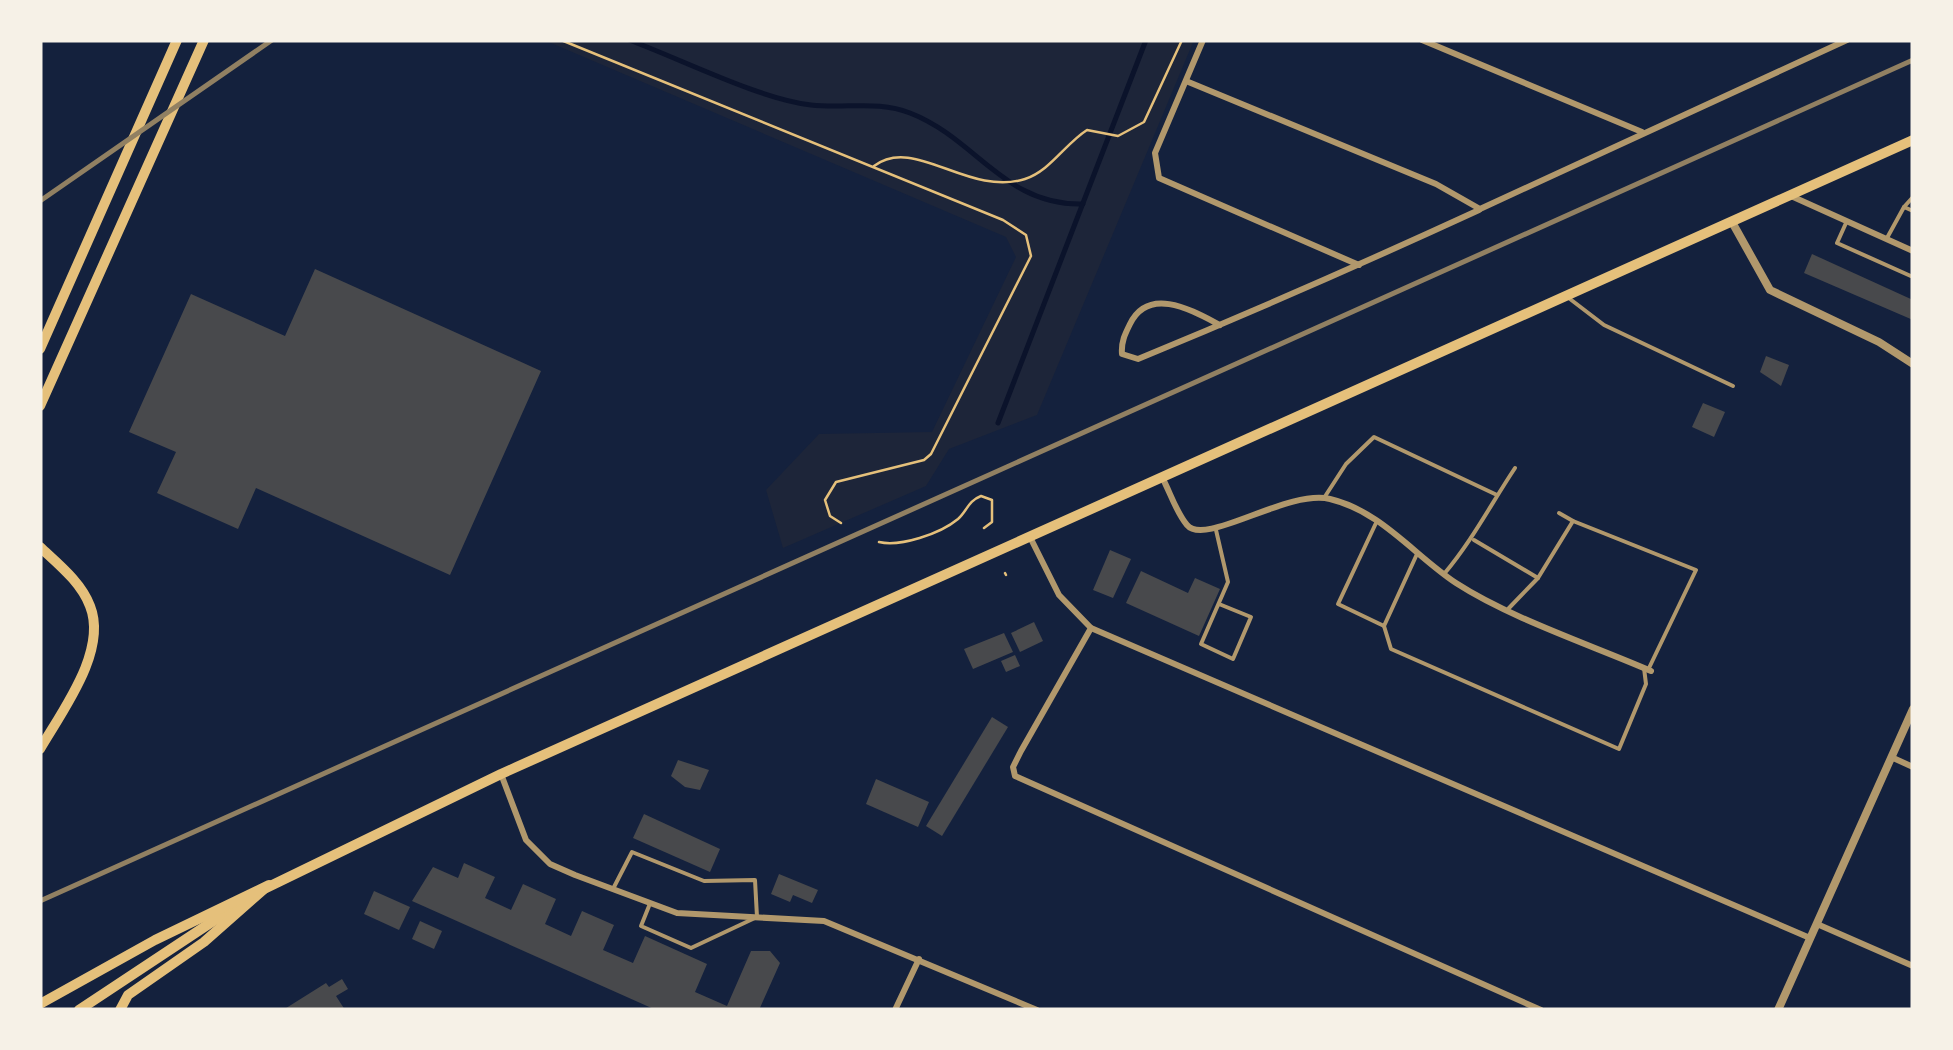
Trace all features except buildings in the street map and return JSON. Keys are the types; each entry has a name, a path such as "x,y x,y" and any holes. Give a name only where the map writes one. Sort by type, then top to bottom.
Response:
{"main road":[{"path":"40,349 177,40"},
{"path":"40,406 204,40"},
{"path":"40,1004 155,940 501,774 1913,140"},
{"path":"40,547 66,572 90,604 93,640 67,703 40,748"},
{"path":"40,561 66,572"},
{"path":"79,1010 269,885"},
{"path":"120,1010 128,995 204,942 269,885"}],"street":[{"path":"1203,40 1155,152 1160,178 1360,265"},
{"path":"1422,40 1644,132"},
{"path":"1220,325 1178,304 1154,304 1134,316 1121,344 1122,354 1138,360 1220,325 1360,265 1848,40"},
{"path":"1186,81 1436,184 1480,209"},
{"path":"1790,196 1913,251"},
{"path":"1732,222 1770,290 1879,342 1913,364"},
{"path":"1162,476 1187,526 1196,532 1216,530 1280,502 1324,498 1376,522 1444,574 1647,670"},
{"path":"1030,537 1059,595 1091,628 1810,938"},
{"path":"1091,628 1021,750 1013,772 1020,780 1541,1010"},
{"path":"1778,1010 1913,710"},
{"path":"1892,758 1913,767"},
{"path":"501,774 526,840 550,864 649,906 677,913 824,921 1037,1010"},
{"path":"1817,924 1913,966"},
{"path":"895,1010 918,958"}],"lane":[{"path":"1886,239 1913,197"},
{"path":"1904,207 1913,211"},
{"path":"1847,222 1837,243 1913,277"},
{"path":"1566,296 1604,324 1733,386"},
{"path":"1324,498 1346,464 1374,437 1497,494"},
{"path":"1444,574 1474,540 1515,468"},
{"path":"1418,552 1384,626 1391,649 1618,748 1646,684 1647,670 1696,570 1558,514"},
{"path":"1509,608 1538,578 1574,521"},
{"path":"1376,522 1338,604 1384,626"},
{"path":"1216,530 1228,582 1201,644 1232,659 1251,617 1219,604"},
{"path":"1474,540 1538,578"},
{"path":"612,891 632,852 704,881 755,880 757,917 692,948 641,926 649,906"}],"path":[{"path":"561,40 1003,220 1026,235 1031,256 931,454 924,460 836,482 825,500 830,516 840,523"},
{"path":"873,167 885,158 907,156 973,181 1027,179 1087,130 1118,136 1144,122 1182,40"},
{"path":"879,542 896,546 957,520 969,503 981,496 992,500 996,516 984,528"}],"shaded area":[{"path":"544,40 1194,40 1037,415 949,449 926,486 783,548 766,490 819,434 932,432 1016,257 1006,237"}],"waterway":[{"path":"629,40 744,87 790,101 886,107 910,113 954,138 1011,183 1056,202 1083,204"},
{"path":"998,423 1146,40"}],"railway":[{"path":"40,201 272,40"},
{"path":"40,901 1913,60"}]}
